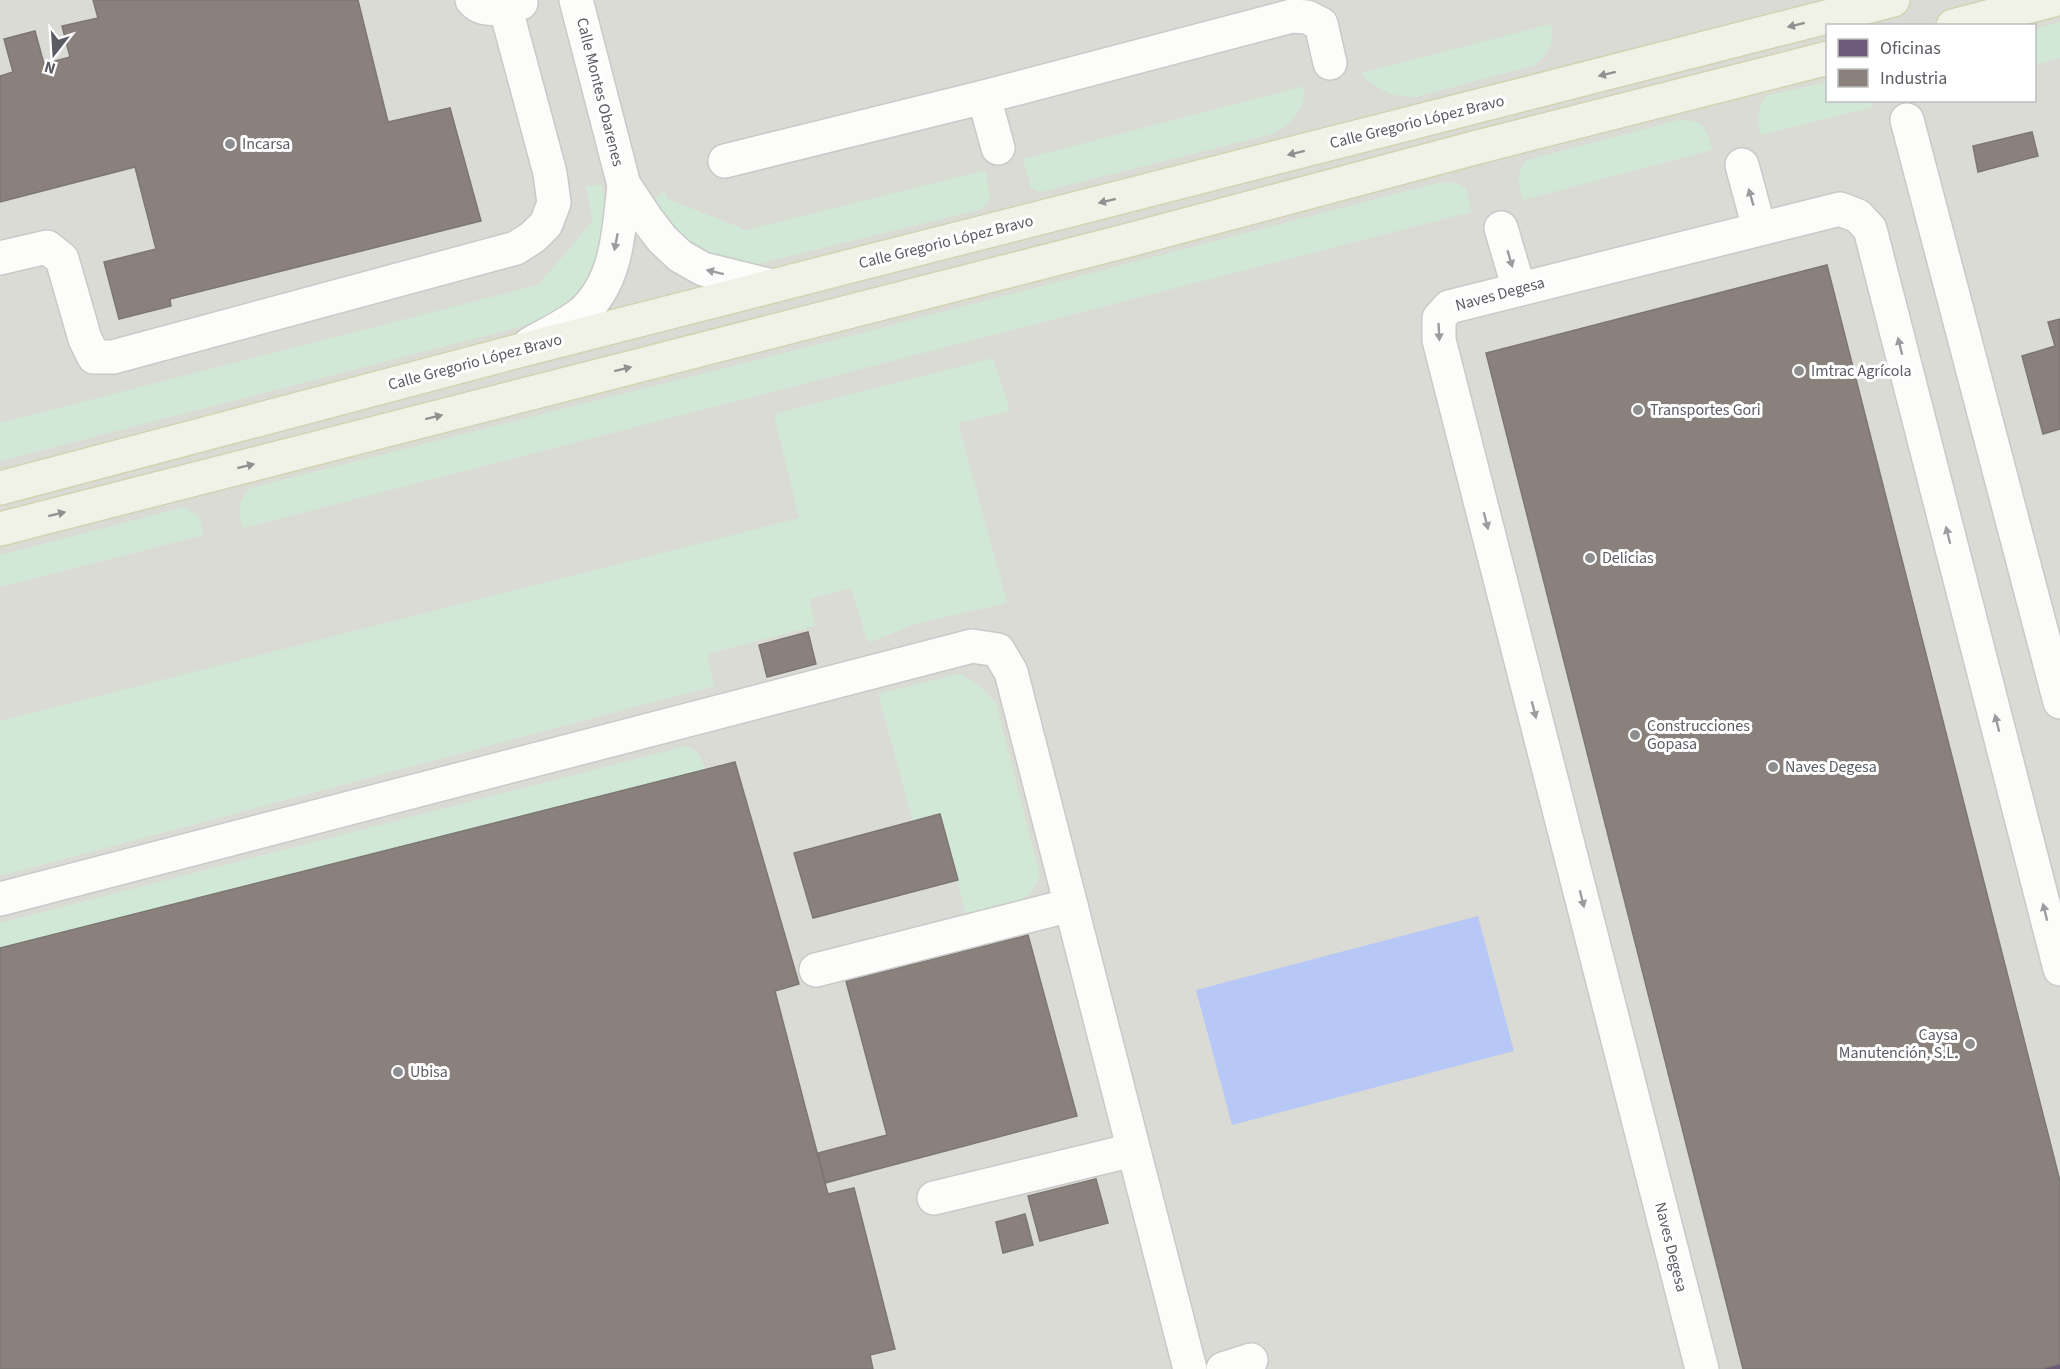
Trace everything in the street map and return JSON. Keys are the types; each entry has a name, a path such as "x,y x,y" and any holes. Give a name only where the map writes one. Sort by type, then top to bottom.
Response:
{"main road":[{"name":"Calle Gregorio López Bravo","path":"0,488 518,351 1893,0"},
{"path":"1961,24 2053,0"},
{"path":"0,529 1122,242 1478,147 1826,58"}],"street":[{"path":"0,258 47,247 62,259 85,339 94,357 113,357 516,248 533,237 546,224 554,203 550,173 513,5 489,9 475,4 472,0"},
{"name":"Calle Montes Obarenes","path":"576,0 624,184 662,239 680,256 703,269 772,286"},
{"path":"724,161 984,97 1292,16 1307,17 1321,24 1330,63"},
{"path":"984,97 998,148"},
{"path":"1907,120 2060,702"},
{"path":"1742,165 1760,228"},
{"name":"Calle Montes Obarenes","path":"518,351 581,313 603,290 611,270 624,184"},
{"name":"Naves Degesa","path":"1702,1369 1439,340 1439,318 1449,307 1840,209 1858,216 1870,229 2060,969"},
{"path":"1501,228 1519,289"},
{"path":"0,899 972,646 998,650 1011,672 1190,1369"},
{"path":"816,970 1071,905"},
{"path":"934,1198 1133,1150"}],"shaded area":[{"path":"0,0 2060,0 2060,1369 0,1369"}],"green space":[{"path":"2060,22 2060,58 2036,65 2036,29"},
{"path":"1551,24 1550,47 1535,65 1416,97 1386,92 1372,84 1361,73"},
{"path":"1826,82 1826,102 1871,102 1874,107 1761,135 1758,115 1766,96"},
{"path":"1305,86 1302,103 1296,115 1287,125 1272,134 1041,192 1031,188 1023,159"},
{"path":"1679,120 1688,120 1703,127 1712,150 1523,200 1519,174 1527,160"},
{"path":"986,170 990,201 982,209 754,265 710,257 687,245 669,224 655,199 665,191 668,199 746,230"},
{"path":"1453,182 1466,188 1471,212 243,528 241,522 239,512 241,503 250,488 761,359 1438,183"},
{"path":"601,184 605,201 607,236 589,282 566,306 535,323 0,461 0,423 538,285 593,221 586,187"},
{"path":"993,358 1010,411 958,423 1007,603 915,624 868,643 851,588 810,599 815,626 707,654 714,686 0,876 0,721 799,518 774,414"},
{"path":"184,507 199,517 204,535 0,587 0,555"},
{"path":"959,674 979,686 996,704 1039,872 1031,892 1022,899 1000,908 966,915 940,814 913,821 878,694"},
{"path":"686,746 697,751 706,769 0,948 0,923"}],"water":[{"path":"1478,916 1514,1051 1232,1125 1196,990"}],"building: Oficinas":[{"path":"2060,1364 2060,1369 2041,1369"}],"building: Industria":[{"name":"Incarsa","path":"93,0 358,0 388,122 450,108 481,221 170,299 171,306 119,319 104,262 156,249 135,167 0,202 0,76 13,72 4,39 35,31 44,64 70,57 62,26 98,18"},
{"path":"2032,132 2038,156 1978,172 1973,146"},
{"name":"Naves Degesa","path":"1827,265 2060,1181 2060,1364 2041,1369 1743,1369 1486,353"},
{"path":"2060,319 2060,429 2043,434 2022,356 2055,346 2048,322"},
{"path":"808,632 816,664 767,677 759,645"},
{"name":"Ubisa","path":"735,762 799,984 775,991 825,1183 828,1194 854,1188 895,1349 870,1355 873,1369 0,1369 0,948"},
{"path":"940,814 958,880 813,918 794,853"},
{"path":"1028,935 1077,1116 825,1183 818,1153 887,1135 846,981"},
{"path":"1096,1179 1108,1223 1040,1241 1028,1196"},
{"path":"1025,1214 1033,1245 1003,1253 996,1222"}],"place":[{"name":"Incarsa","path":"230,144"},
{"name":"Imtrac Agrícola","path":"1799,371"},
{"name":"Transportes Gori","path":"1638,410"},
{"name":"Delicias","path":"1590,558"},
{"name":"Construcciones Gopasa","path":"1635,735"},
{"name":"Naves Degesa","path":"1773,767"},
{"name":"Caysa Manutención, S.L.","path":"1970,1044"},
{"name":"Ubisa","path":"398,1072"}]}
